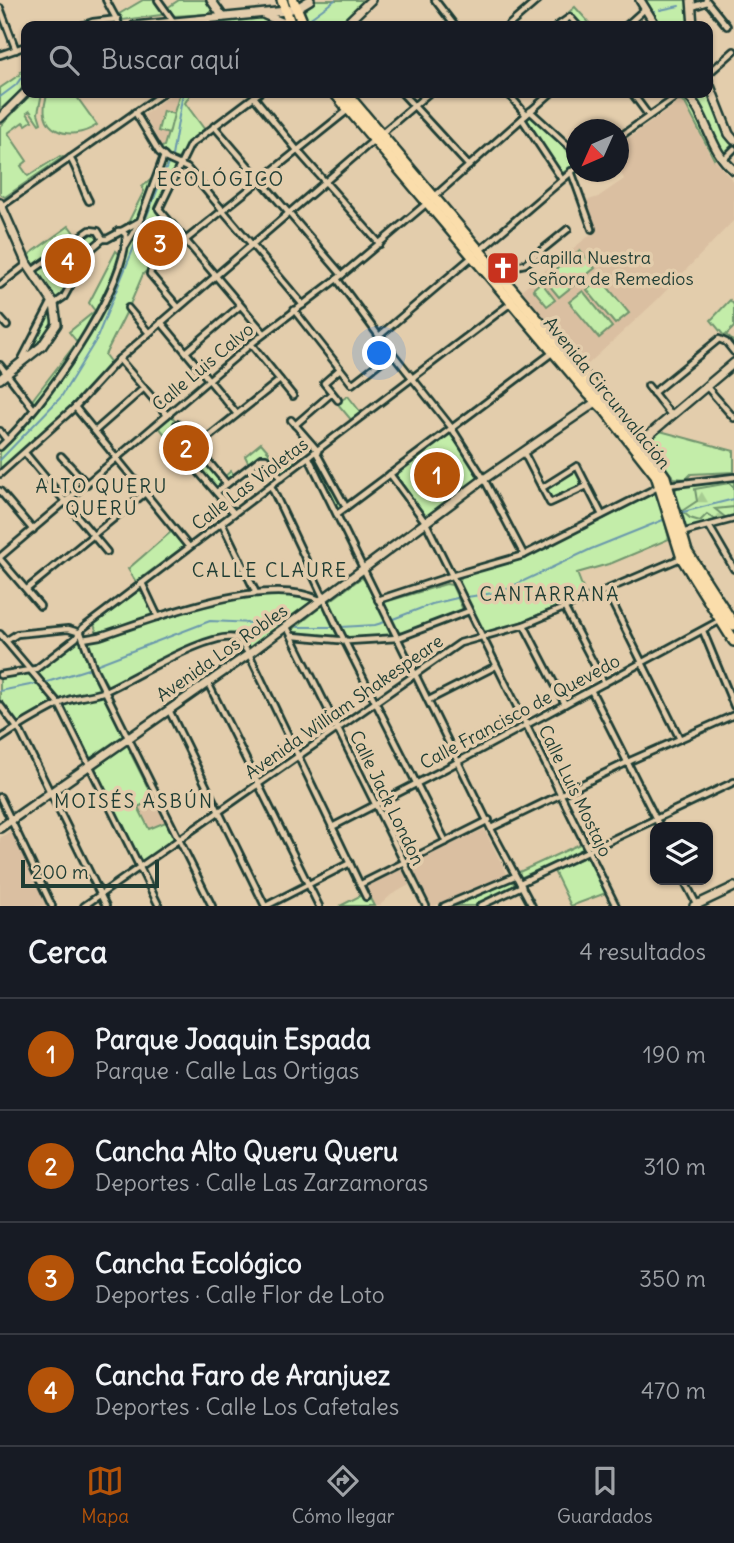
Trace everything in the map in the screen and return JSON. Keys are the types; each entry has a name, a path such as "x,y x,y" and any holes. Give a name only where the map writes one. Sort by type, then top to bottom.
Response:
{"highway":[{"path":"282,0 289,21"},
{"path":"294,4 302,21"},
{"name":"Avenida Circunvalación","path":"339,98 377,137"},
{"name":"Avenida Circunvalación","path":"350,98 377,137 477,253 512,302 596,402 638,444"},
{"name":"Avenida Circunvalación","path":"477,253 501,275 638,444 664,485 682,558 729,619"},
{"name":"Avenida Circunvalación","path":"677,534 729,619 734,641"}],"main road":[{"path":"211,0 223,17"},
{"path":"173,21 261,15 286,11 294,4 310,0"},
{"path":"349,21 371,0"},
{"path":"640,0 653,21"},
{"path":"261,15 280,21"},
{"path":"713,94 734,140"},
{"path":"0,118 21,97"},
{"path":"688,98 698,109 722,161 734,170"},
{"path":"1,204 30,268 53,302 57,324 43,346 3,376"},
{"path":"638,444 734,363"},
{"name":"Avenida Los Robles","path":"0,828 287,627 484,479 596,402"},
{"path":"696,906 734,887"}],"street":[{"path":"101,21 118,19 106,0"},
{"path":"158,0 173,21"},
{"path":"435,0 451,21"},
{"path":"514,21 538,0"},
{"path":"692,4 706,1 727,26"},
{"path":"0,8 16,50"},
{"path":"632,21 646,8"},
{"path":"0,55 21,48"},
{"path":"713,70 734,51"},
{"path":"1,204 156,98"},
{"path":"253,98 190,145 159,209 264,333"},
{"path":"259,98 298,150 380,244"},
{"path":"407,98 469,166"},
{"path":"0,474 75,407 119,359 423,98"},
{"path":"512,98 526,115 561,178"},
{"name":"Calle Luis Calvo","path":"0,558 264,333 380,244 545,98"},
{"path":"636,98 649,116"},
{"path":"629,130 676,98"},
{"path":"178,307 150,271 348,110"},
{"path":"135,112 164,156 187,168 303,305"},
{"path":"526,115 566,145"},
{"path":"214,126 340,277 379,336 451,427 484,479 524,555"},
{"path":"722,161 734,149"},
{"path":"0,447 21,427 71,359 101,309 164,156"},
{"path":"70,158 89,201"},
{"path":"379,336 566,175"},
{"path":"578,182 592,229"},
{"path":"20,363 53,302 64,298 90,250 103,239 139,220"},
{"path":"501,275 511,267 525,264 568,229"},
{"path":"0,285 90,230 97,231 103,239"},
{"path":"118,231 126,235 125,247"},
{"name":"Calle Las Violetas","path":"0,675 36,669 82,636 83,628 512,302"},
{"path":"186,352 240,306"},
{"path":"128,309 149,333"},
{"path":"295,310 352,384 392,353"},
{"path":"0,318 7,326"},
{"path":"161,322 237,414"},
{"path":"653,393 719,339 726,342 734,352"},
{"path":"251,344 293,396"},
{"path":"337,514 554,352"},
{"path":"119,359 167,415"},
{"path":"0,365 3,376 33,409"},
{"path":"338,400 324,383 341,369"},
{"path":"196,447 280,380"},
{"path":"648,386 672,416"},
{"path":"706,386 734,418"},
{"path":"95,431 144,388"},
{"path":"295,425 332,393"},
{"path":"75,407 188,547"},
{"path":"291,420 317,452 346,507"},
{"path":"177,424 227,484"},
{"path":"0,431 7,440"},
{"path":"523,452 550,503 587,486"},
{"path":"25,453 107,552"},
{"path":"61,456 87,484"},
{"path":"218,491 261,458 266,458 281,478"},
{"path":"309,458 532,906"},
{"path":"189,461 235,513"},
{"path":"542,488 577,466 602,515"},
{"name":"Calle Luis Mostajo","path":"390,474 426,523 616,906"},
{"path":"378,600 524,555 664,485 734,477"},
{"path":"271,486 323,599 446,842"},
{"path":"0,491 33,530"},
{"path":"26,589 145,493"},
{"path":"677,534 734,519"},
{"path":"222,523 257,593"},
{"path":"709,526 734,569"},
{"path":"0,558 40,606"},
{"name":"Avenida William Shakespeare","path":"84,906 460,643 524,625 682,558"},
{"path":"142,583 158,617"},
{"path":"606,590 680,739"},
{"path":"6,641 17,634 68,629 82,636 100,636 207,603 257,593 323,599"},
{"path":"564,607 604,683"},
{"path":"292,636 344,640 398,638 469,611"},
{"name":"Calle Francisco de Quevedo","path":"332,827 418,784 641,662 729,619"},
{"path":"524,625 565,704"},
{"name":"Calle Jack London","path":"287,627 426,906"},
{"path":"703,631 734,706"},
{"path":"0,634 60,704 159,906"},
{"path":"82,636 94,669 212,906"},
{"path":"0,739 60,704 106,690 168,659 226,637 238,639 249,654 366,897"},
{"path":"429,700 496,666"},
{"path":"208,682 318,906"},
{"path":"591,690 658,822"},
{"path":"0,705 17,727 106,906"},
{"path":"169,710 265,906 350,863"},
{"path":"491,828 734,715"},
{"path":"480,906 734,782"},
{"path":"0,797 52,906"},
{"path":"360,884 489,820"},
{"path":"448,905 516,876"},
{"path":"686,885 696,906"}],"shaded area":[{"path":"166,98 179,98 164,146 161,146 144,115"},
{"path":"679,102 684,102 710,155 734,182 734,220 657,300 586,366 521,290 595,231 586,201 598,197 620,182 629,182 629,138"},
{"path":"155,798 166,822 149,830 138,807"},
{"path":"484,829 507,874 429,906 410,867 411,864"},
{"path":"10,831 16,833 49,906 0,906 0,838"},
{"path":"400,868 411,884 391,895 379,906 374,906 364,887"}],"green space":[{"path":"143,0 154,0 162,11 161,15 123,20 119,14"},
{"path":"179,0 208,0 213,9 209,14 173,16 167,8"},
{"path":"316,0 367,0 345,21 307,21 304,11"},
{"path":"642,0 690,0 690,21 656,21"},
{"path":"575,7 588,21 577,21 569,12"},
{"path":"265,18 271,21 226,21"},
{"path":"21,71 21,91 0,110 0,88"},
{"path":"27,98 41,98 38,113 41,123 39,124 30,111 27,113 32,121 26,125 23,122 8,133 27,161 21,166 28,176 60,156 63,157 5,197 0,194 0,127"},
{"path":"47,98 78,98 97,125 75,133 56,130 45,116"},
{"path":"178,98 188,98 185,103 205,130 188,143 178,159 166,155 160,148 164,146"},
{"path":"683,98 691,103 717,157 714,159 685,103 678,100"},
{"path":"695,98 713,98 733,142 723,156"},
{"path":"163,111 174,114 169,134 158,131"},
{"path":"532,117 566,147 566,171 561,174 524,120"},
{"path":"165,160 177,167 157,211 181,241 143,274 105,355 111,363 74,406 0,471 0,448 23,429 84,343 103,309"},
{"path":"155,176 138,220 120,229 129,221 144,191 142,187"},
{"path":"69,226 77,237 37,265 31,264 27,256"},
{"path":"95,232 100,239 88,253 68,289 56,299 36,272"},
{"path":"580,250 595,268 559,297 544,279"},
{"path":"116,251 120,255 119,260 101,305 70,358 34,405 31,402 77,342 69,332 95,311 89,303"},
{"path":"601,279 629,313 615,324 587,290"},
{"path":"541,282 555,300 547,306 533,289"},
{"path":"583,291 612,327 599,338 569,302"},
{"path":"730,300 734,305 734,327 726,335 734,342 734,348 711,320"},
{"path":"51,306 52,320 48,333 28,352"},
{"path":"348,396 362,414 352,421 337,403"},
{"path":"171,415 222,481 222,485 217,489 214,489 191,460 187,462 158,426"},
{"path":"660,431 734,451 734,472 691,474 686,479 674,478 648,446 649,441"},
{"path":"449,433 475,468 478,479 427,517 422,514 395,474"},
{"path":"261,443 274,458 286,451 296,463 282,474 268,457 261,456 227,480 224,477 231,471 234,475 249,464 245,456"},
{"path":"315,457 342,504 340,508 336,507 313,460"},
{"path":"575,469 584,484 551,501 544,489"},
{"path":"734,479 734,516 688,529 684,527 674,493 677,487"},
{"path":"729,483 734,487 734,507 715,509 725,517 724,520 719,522 707,514 700,521 690,518 682,511 697,501 695,489"},
{"path":"654,493 658,494 669,539 612,563 577,573 585,594 525,621 486,632 481,630 458,583 462,576 526,558"},
{"path":"172,531 183,547 136,582 128,569"},
{"path":"361,578 364,579 391,631 389,635 350,639 337,622 330,601"},
{"path":"446,584 452,585 464,612 398,632 384,605 385,602"},
{"path":"141,589 154,615 97,633 94,624"},
{"path":"286,594 316,598 250,648 235,633 216,636 108,686 86,644 87,641 210,604 258,595"},
{"path":"323,605 326,606 338,636 292,634 291,631"},
{"path":"78,640 102,689 66,698 18,723 0,702 0,678 36,672"},
{"path":"105,695 124,735 89,759 63,706"},
{"path":"126,745 131,746 130,752 156,798 138,807 149,829 168,821 176,837 143,861 139,858 95,768"},
{"path":"582,843 583,850 520,878 517,873"},
{"path":"587,856 606,893 571,906 554,871"},
{"path":"513,880 514,886 476,906 455,906"},
{"path":"364,887 374,906 340,906 360,896 360,889"}],"waterway":[{"path":"308,20 335,0"},
{"path":"660,10 679,6"},
{"path":"0,97 21,78"},
{"path":"172,156 182,98"},
{"path":"0,460 61,397 96,340 168,164"},
{"path":"683,512 734,499"},
{"path":"467,597 500,592 591,549 663,520"},
{"path":"393,619 457,598"},
{"path":"98,664 210,621 278,624"},
{"path":"341,627 385,622"},
{"path":"298,627 335,627"},
{"path":"47,682 88,669"},
{"path":"0,691 35,684"}],"place":[{"name":"Cancha Ecológico","path":"160,243"},
{"name":"Cancha Faro de Aranjuez","path":"68,261"},
{"name":"Capilla Nuestra Señora de Remedios","path":"503,268"},
{"name":"Cancha Alto Queru Queru","path":"186,448"},
{"name":"Parque Joaquin Espada","path":"437,475"}],"district":[{"name":"ECOLÓGICO","path":"221,179"},
{"name":"ALTO QUERU QUERU","path":"102,497"},
{"name":"CALLE CLAURE","path":"270,570"},
{"name":"CANTARRANA","path":"550,594"},
{"name":"MOISÉS ASBÚN","path":"134,801"}]}
